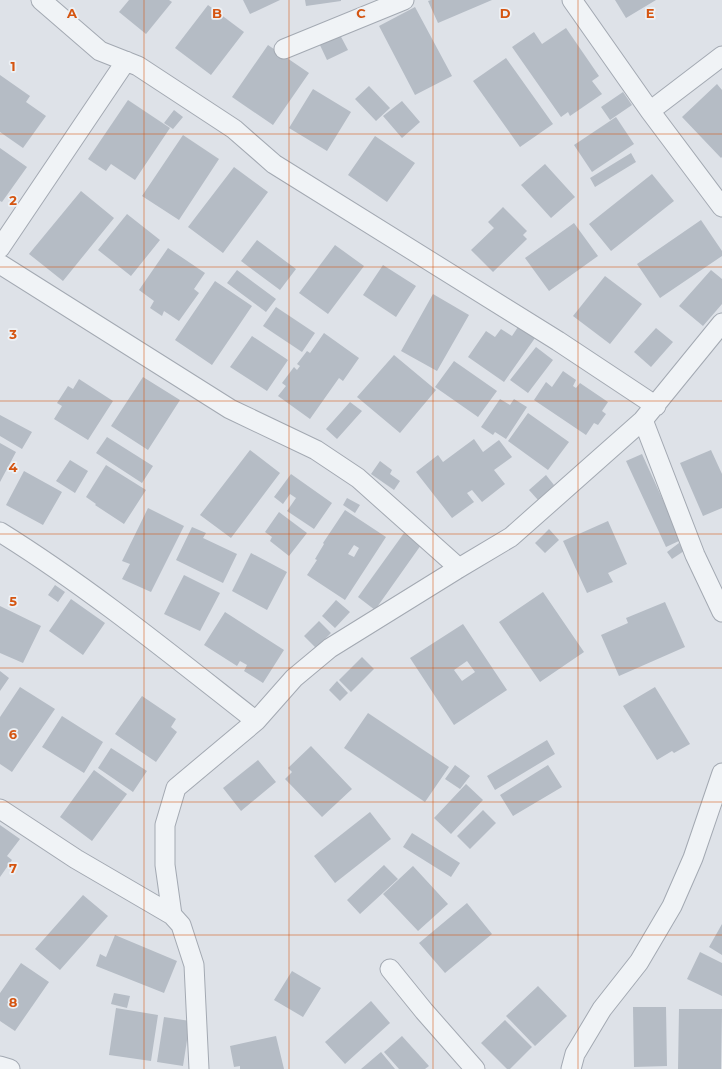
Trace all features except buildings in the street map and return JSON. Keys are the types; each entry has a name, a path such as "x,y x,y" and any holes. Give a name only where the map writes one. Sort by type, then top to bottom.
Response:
{"street":[{"path":"41,0 100,51 138,66 234,130 274,164 558,341 656,406"},
{"path":"284,49 404,0"},
{"path":"572,0 650,110 722,207"},
{"path":"650,110 722,56"},
{"path":"0,248 126,61"},
{"path":"0,264 230,409 316,450 358,478 459,568"},
{"path":"172,915 165,865 165,826 176,788 256,721 294,678 330,648 511,537 643,420 656,406 722,323"},
{"path":"643,420 695,554 720,603"},
{"path":"0,532 33,553 136,627 256,721"},
{"path":"571,1069 575,1054 602,1009 639,962 672,906 693,858 722,773"},
{"path":"0,809 76,859 172,915 181,925 194,965 198,1069"},
{"path":"390,969 424,1011 475,1069"},
{"path":"0,1066 10,1069"}]}
